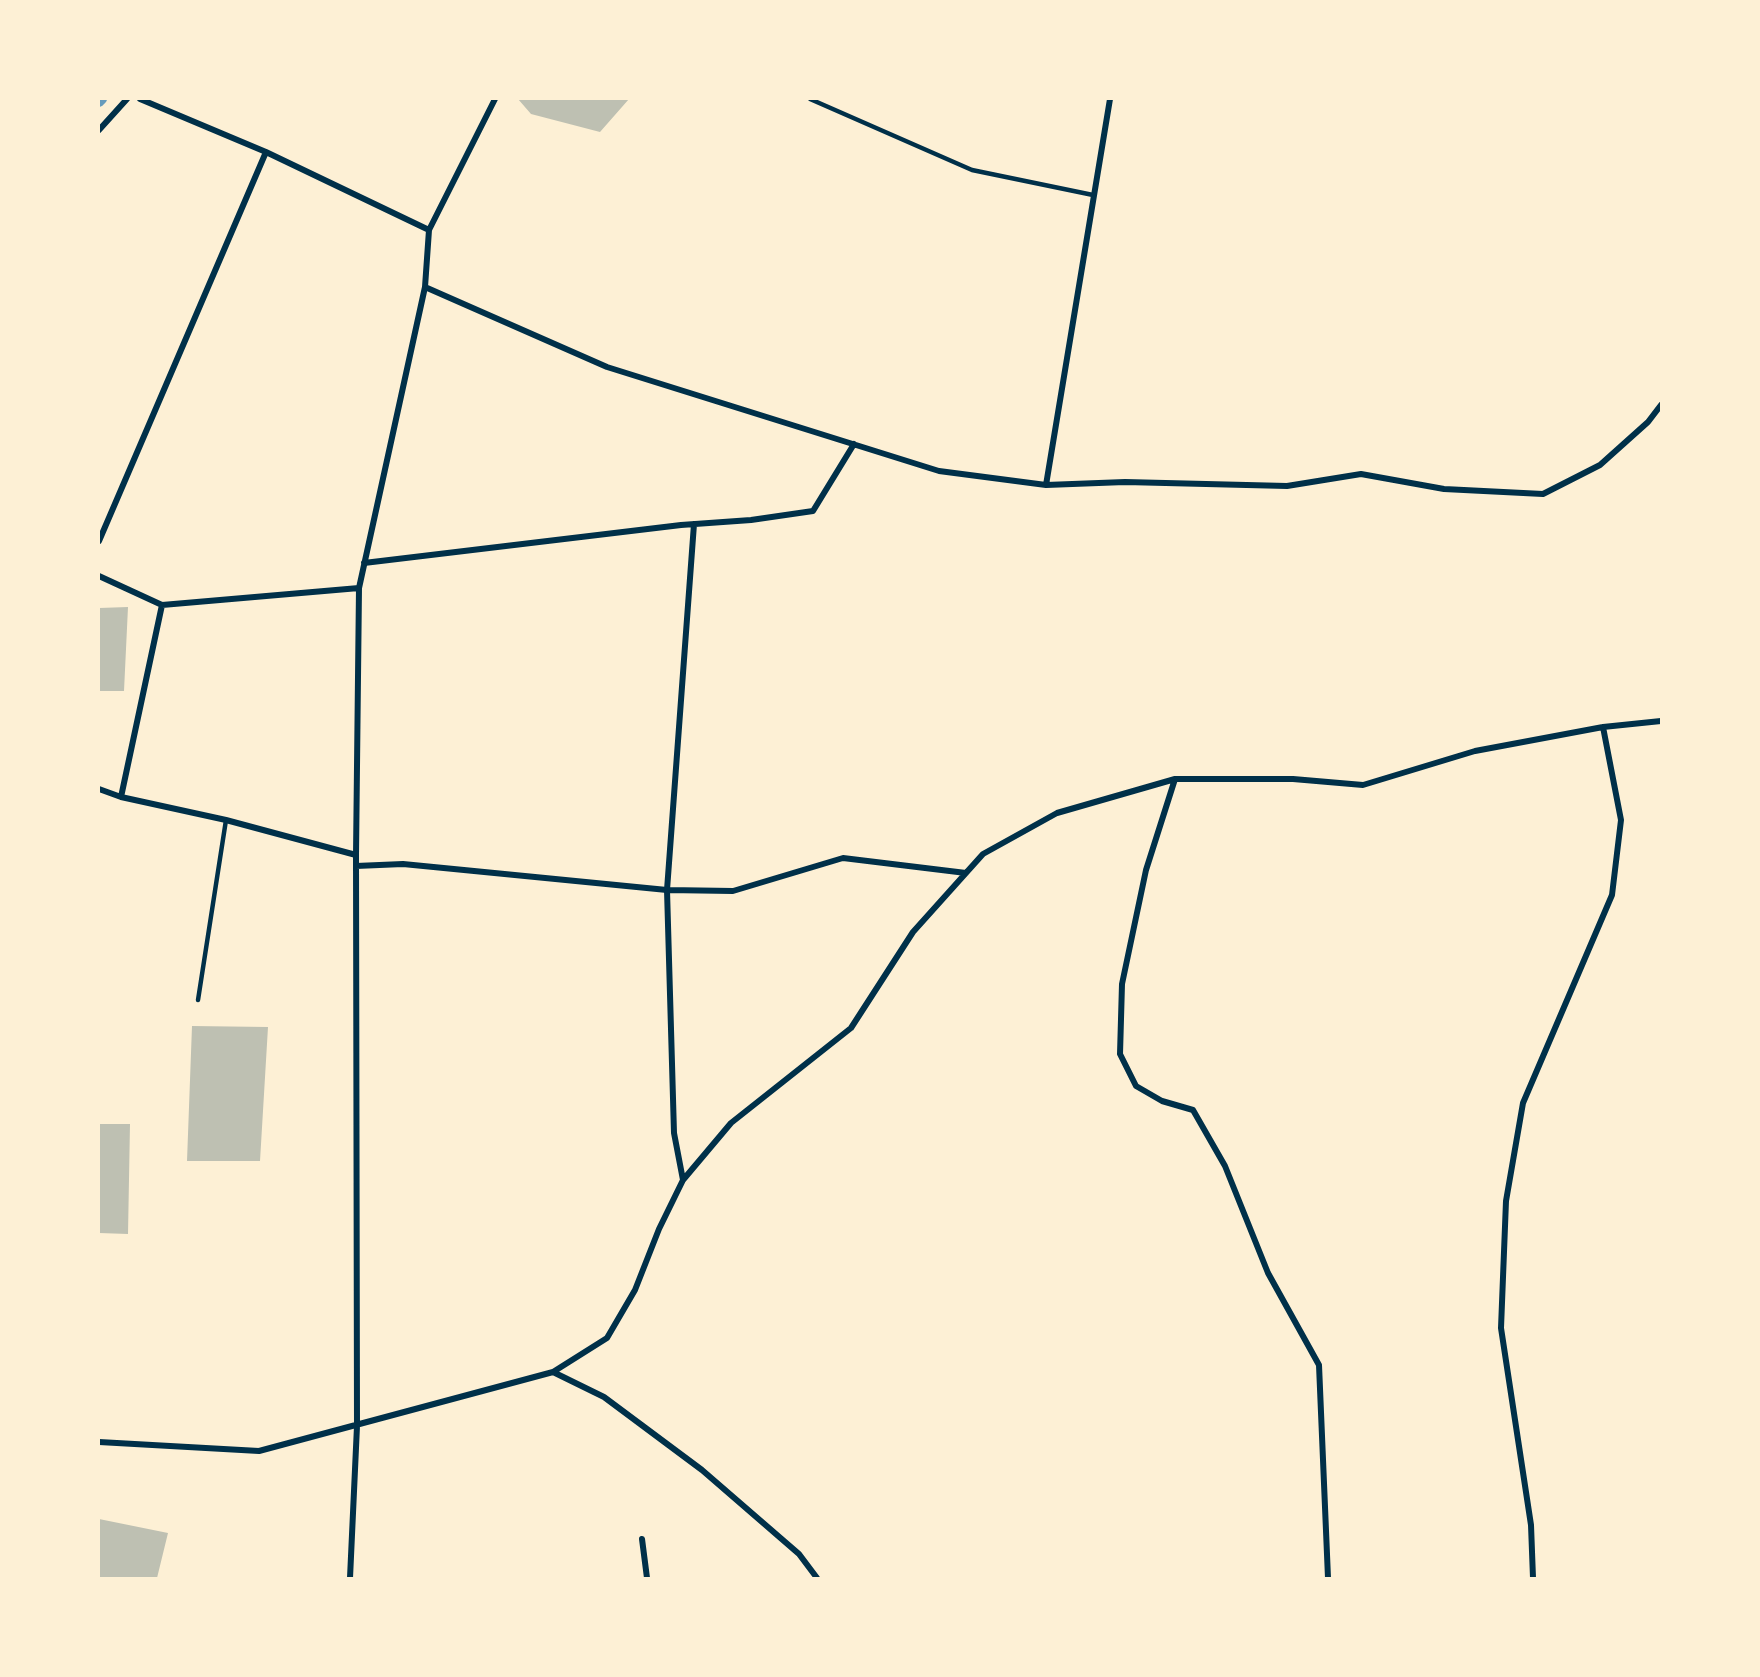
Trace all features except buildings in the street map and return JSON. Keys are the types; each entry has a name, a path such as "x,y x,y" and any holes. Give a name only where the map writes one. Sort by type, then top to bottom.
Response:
{"street":[{"path":"99,130 127,99"},
{"path":"140,99 266,152 429,230"},
{"path":"350,1578 357,1426 356,855 359,588 425,287 429,230 495,99"},
{"path":"1046,485 1110,99"},
{"path":"99,541 266,152"},
{"path":"425,287 608,367 939,471 1046,485 1125,482 1287,486 1361,474 1444,489 1543,494 1600,465 1648,422 1661,405"},
{"path":"364,563 694,524 751,520 813,510 854,444"},
{"path":"683,1180 674,1133 667,890 694,524"},
{"path":"99,576 162,605 359,588"},
{"path":"121,797 162,605"},
{"path":"99,1442 259,1451 553,1372 607,1338 635,1290 658,1229 683,1180 730,1123 851,1028 913,932 983,854 1057,813 1175,779 1293,779 1363,785 1474,751 1603,727 1661,721"},
{"path":"1533,1578 1531,1525 1501,1328 1506,1202 1523,1103 1612,895 1621,820 1603,727"},
{"path":"1175,779 1146,870 1122,984 1120,1054 1136,1086 1162,1101 1193,1110 1225,1166 1268,1273 1319,1365 1328,1578"},
{"path":"99,789 121,797 225,820 356,855"},
{"path":"356,866 403,864 667,890 733,891 843,858 966,873"},
{"path":"553,1372 604,1397 702,1470 799,1554 817,1578"},
{"path":"642,1539 647,1578"}],"lane":[{"path":"810,99 972,170 1093,195"},
{"path":"198,1000 225,820"}],"waterway":[{"path":"99,102 102,99"}]}
